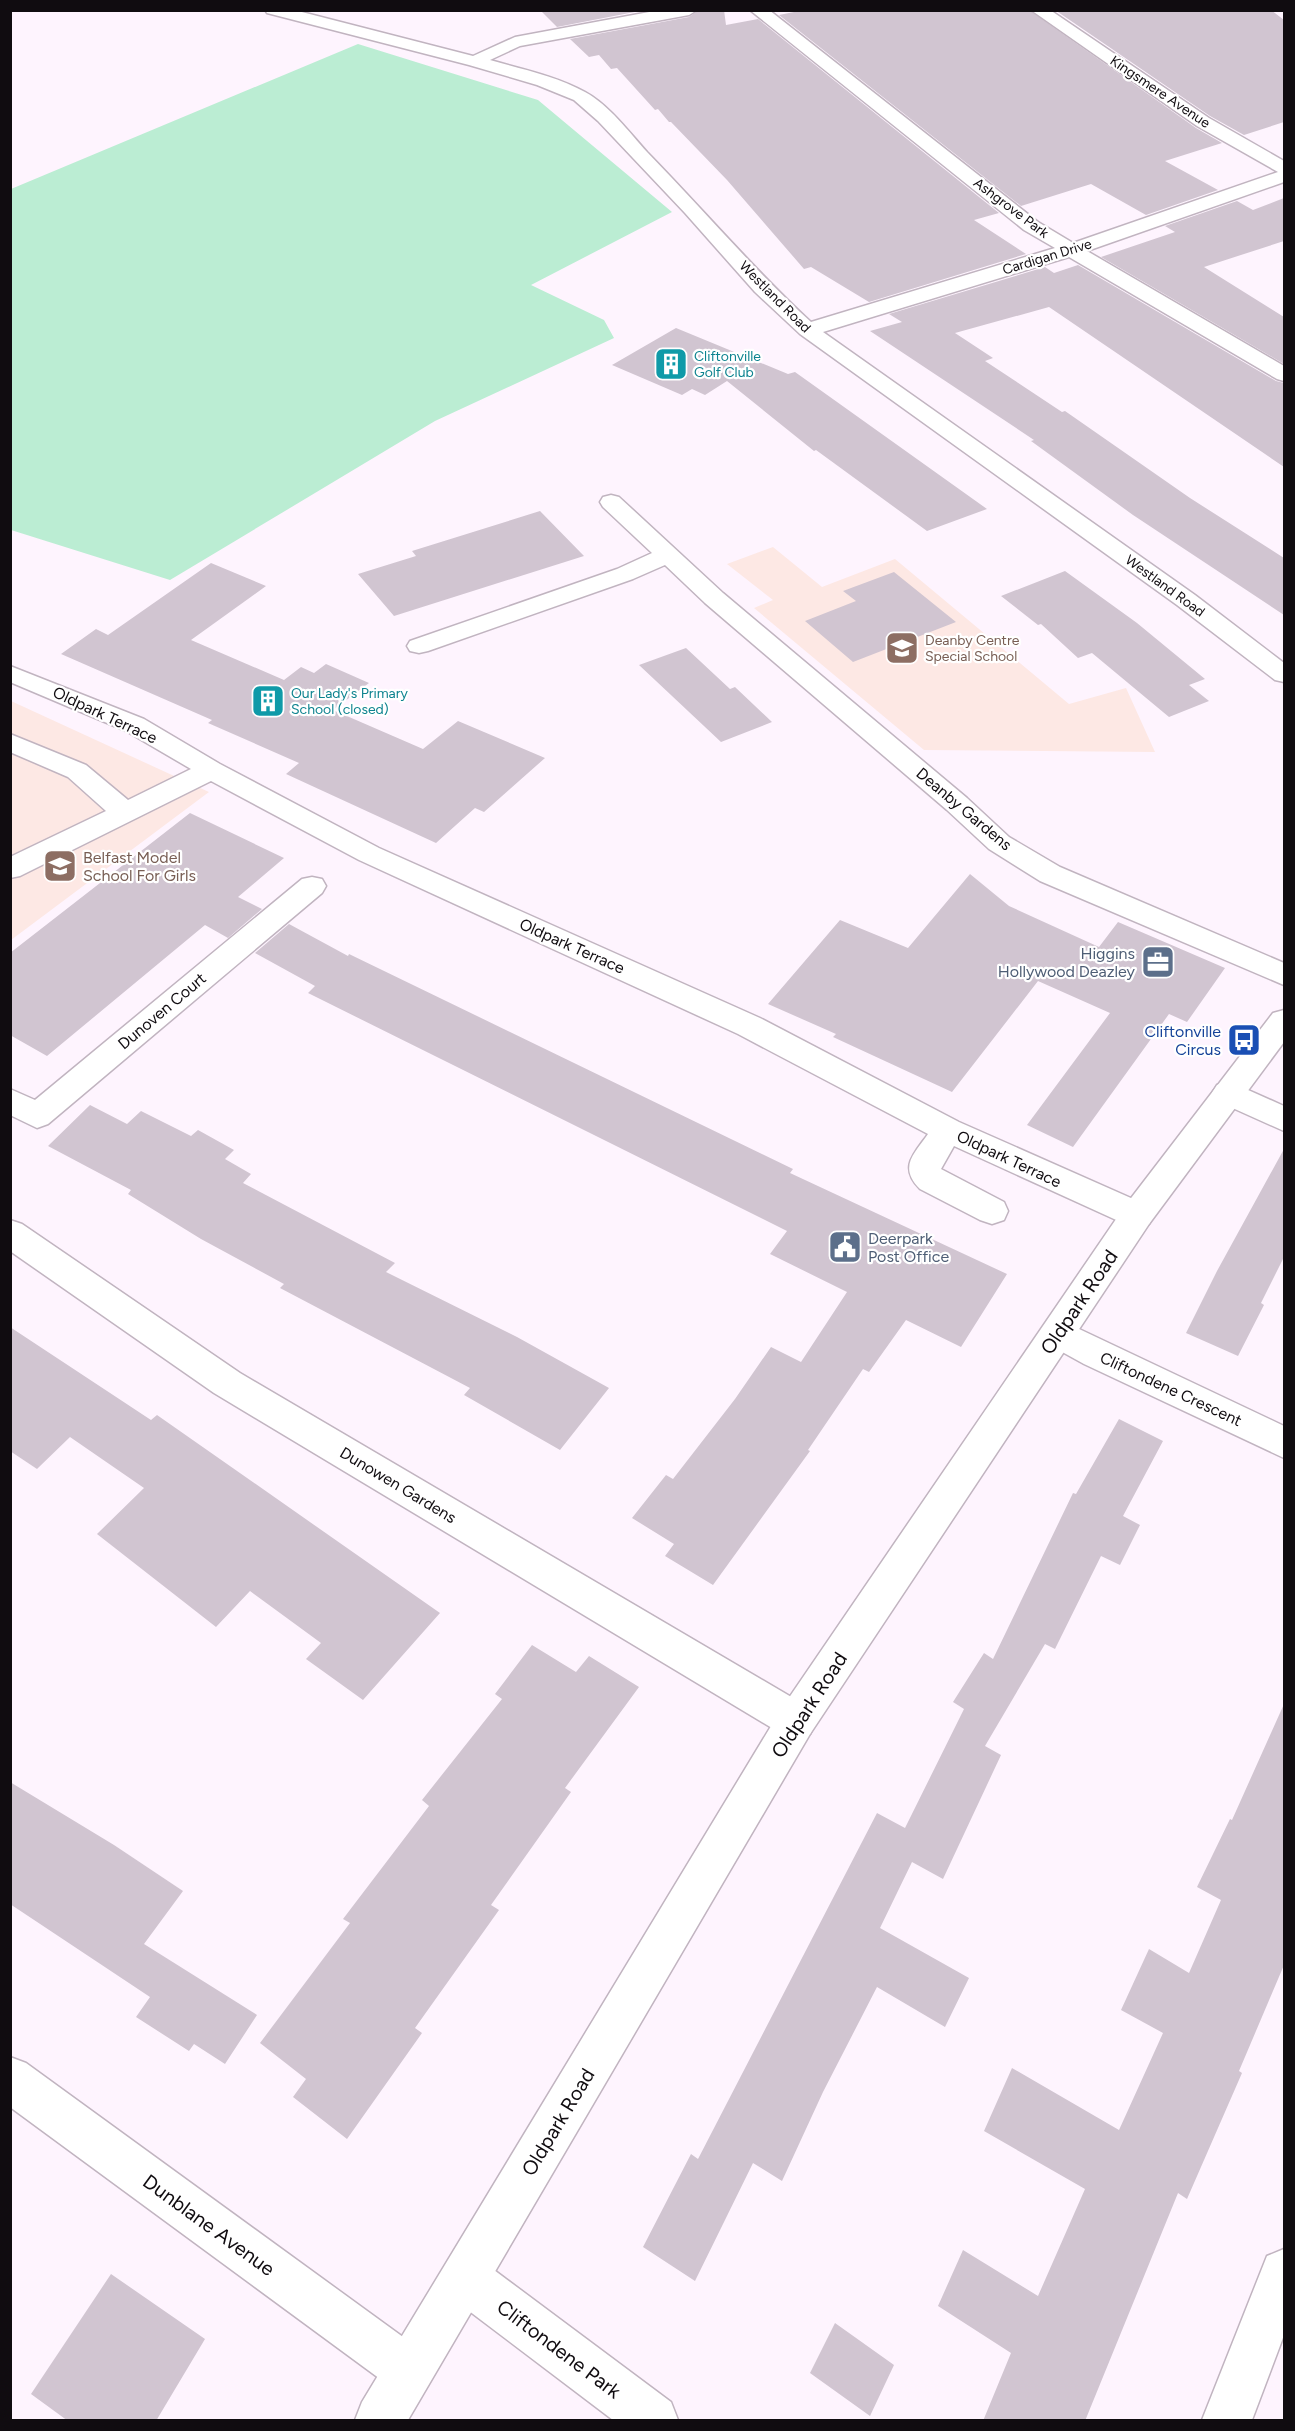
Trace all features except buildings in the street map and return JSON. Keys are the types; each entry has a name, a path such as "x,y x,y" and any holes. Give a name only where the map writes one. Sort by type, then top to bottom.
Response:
{"street":[{"name":"Westland Road","path":"273,10 476,61 543,81 580,96 604,117 692,209 762,288 807,330 1186,600 1284,675"},
{"path":"476,61 494,50 515,42 689,10"},
{"name":"Ashgrove Park","path":"758,10 1031,226 1284,375"},
{"name":"Kingsmere Avenue","path":"1039,10 1203,122 1284,168"},
{"name":"Cardigan Drive","path":"807,330 1070,250 1284,176"},
{"name":"Deanby Gardens","path":"611,501 714,598 957,804 999,843 1050,874 1284,975"},
{"path":"419,646 625,574 668,555"},
{"name":"Oldpark Terrace","path":"10,673 135,725 212,770 369,854 749,1026 948,1130 1076,1190 1137,1215"},
{"path":"10,742 77,771 126,813"},
{"path":"10,869 212,770"},
{"name":"Dunoven Court","path":"10,1100 37,1116 312,886"},
{"name":"Oldpark Road","path":"380,2421 408,2370 796,1721 1137,1215 1284,1021"},
{"path":"1228,1093 1284,1119"},
{"path":"948,1130 925,1163 924,1173 931,1180 992,1211"},
{"name":"Dunowen Gardens","path":"10,1233 226,1383 796,1721"},
{"name":"Cliftondene Crescent","path":"1058,1333 1096,1354 1284,1443"},
{"name":"Dunblane Avenue","path":"10,2079 408,2370"},
{"path":"1227,2421 1284,2273"},
{"name":"Cliftondene Park","path":"465,2278 653,2421"}],"shaded area":[{"name":"Deanby Centre Special School","path":"773,547 822,587 895,559 1069,704 1126,688 1155,752 924,750 754,608 773,600 727,564"},
{"name":"Belfast Model School For Girls","path":"11,701 209,792 11,940"}],"green space":[{"path":"358,44 538,100 672,212 531,285 604,320 614,338 435,421 170,580 11,530 11,189"}],"place":[{"name":"Cliftonville Golf Club","path":"671,364"},
{"name":"Deanby Centre Special School","path":"902,648"},
{"name":"Our Lady's Primary School (closed)","path":"268,701"},
{"name":"Belfast Model School For Girls","path":"60,866"},
{"name":"Higgins Hollywood Deazley","path":"1158,962"},
{"name":"Cliftonville Circus","path":"1244,1040"},
{"name":"Deerpark Post Office","path":"845,1247"}]}
